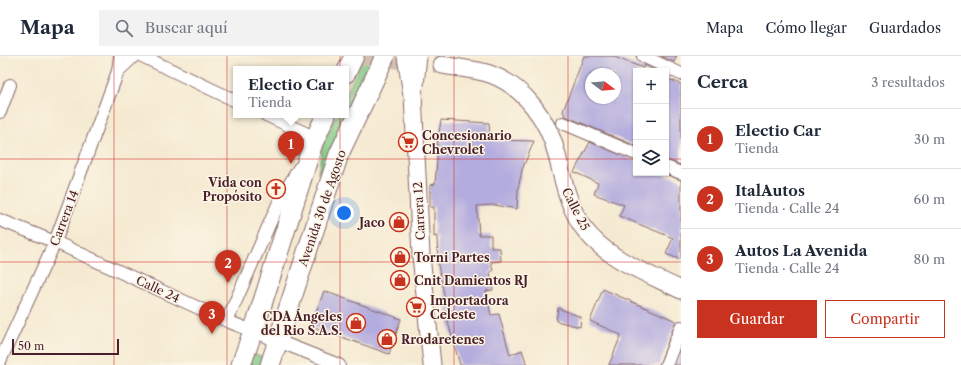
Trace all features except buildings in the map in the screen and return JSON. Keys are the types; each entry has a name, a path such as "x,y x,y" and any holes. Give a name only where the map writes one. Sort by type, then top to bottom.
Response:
{"main road":[{"path":"349,67 354,56"},
{"name":"Avenida 30 de Agosto","path":"270,365 339,154 385,56"},
{"path":"407,56 413,95"},
{"name":"Carrera 12","path":"418,56 413,95 421,255 432,365"},
{"name":"Calle 25","path":"442,65 489,73 502,79 529,101 546,125 556,153 565,193 582,226 599,245 622,261 681,290"},
{"path":"241,365 315,140 325,118"}],"street":[{"name":"Carrera 14","path":"0,361 5,335 55,242 118,71 120,56"},
{"name":"Carrera 14","path":"118,71 134,56"},
{"path":"142,56 233,100"},
{"path":"643,56 681,74"},
{"path":"0,112 10,85"},
{"path":"227,321 279,202 315,140 272,118"},
{"path":"563,123 633,153"},
{"path":"669,168 681,173"},
{"name":"Calle 24","path":"0,220 55,242 227,321 339,365"},
{"path":"666,365 681,328"}],"green space":[{"path":"364,56 377,56 349,116 349,88"},
{"path":"335,118 348,118 333,151 318,174 322,146"},
{"path":"253,354 264,358 262,365 249,365"}],"tunnel":[{"path":"359,56 442,65"}],"place":[{"name":"Concesionario Chevrolet","path":"408,142"},
{"name":"Electio Car","path":"291,164"},
{"name":"Vida con Propósito","path":"276,189"},
{"name":"Jaco","path":"399,222"},
{"name":"Torni Partes","path":"400,257"},
{"name":"Cnit Damientos RJ","path":"400,280"},
{"name":"ItalAutos","path":"228,283"},
{"name":"Importadora Celeste","path":"416,307"},
{"name":"CDA Ángeles del Rio S.A.S.","path":"356,323"},
{"name":"Autos La Avenida","path":"212,334"},
{"name":"Rrodaretenes","path":"387,339"}]}
